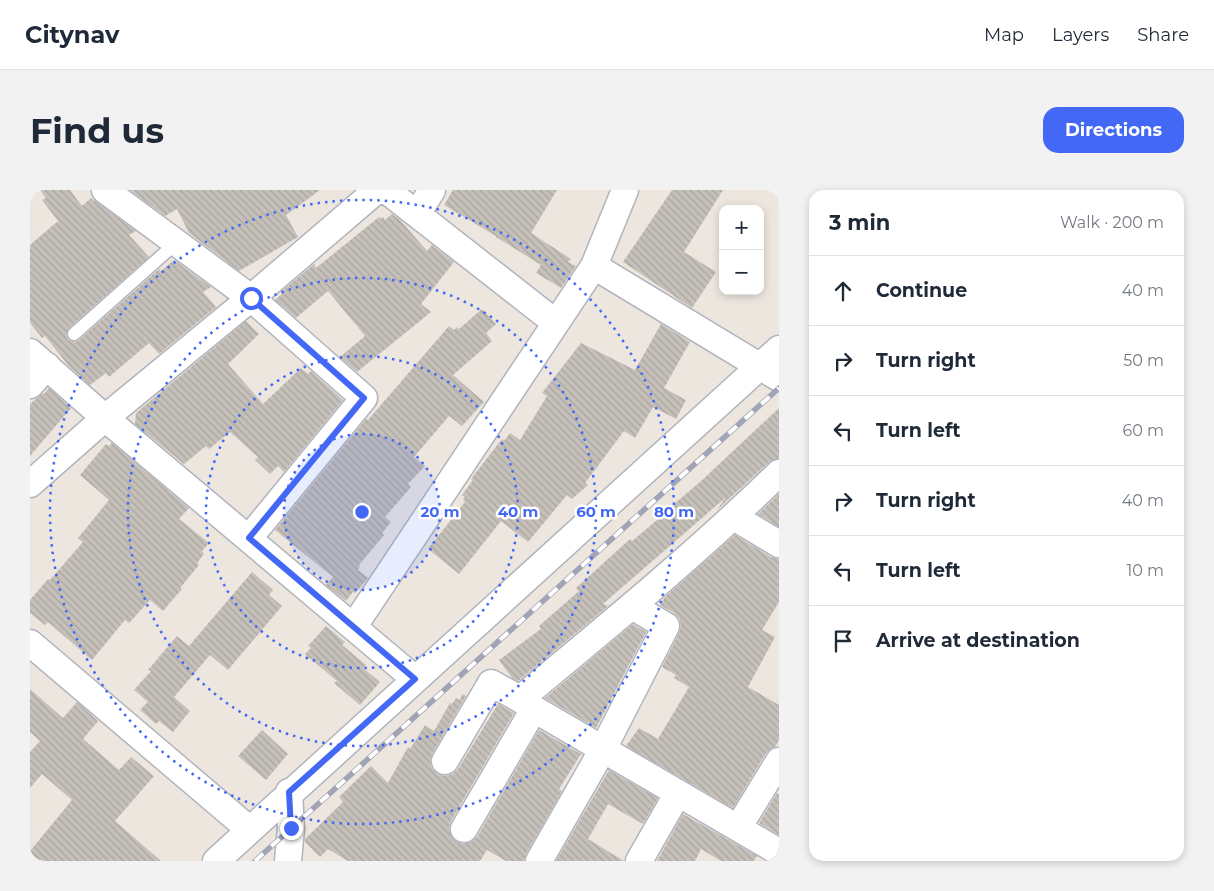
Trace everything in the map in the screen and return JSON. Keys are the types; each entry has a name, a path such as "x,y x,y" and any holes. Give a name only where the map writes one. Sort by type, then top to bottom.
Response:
{"street":[{"path":"105,190 251,298 364,398 249,538"},
{"path":"35,472 105,418 251,298 377,190"},
{"path":"386,190 556,322"},
{"path":"418,214 432,190"},
{"path":"354,626 594,266 625,190"},
{"path":"594,266 769,372"},
{"path":"216,861 289,792 415,679 769,372 779,349"},
{"path":"36,368 105,418 415,679"},
{"path":"464,829 527,704 632,606 734,517 779,473"},
{"path":"734,517 779,544"},
{"path":"539,861 603,749 666,626 632,606"},
{"path":"30,643 250,830"},
{"path":"445,761 491,684 779,852"},
{"path":"738,828 779,761"},
{"path":"288,861 291,828 289,792"},
{"path":"638,861 678,793"}],"lane":[{"path":"74,334 176,243"}],"building":[{"path":"40,190 70,190 82,206 91,198 136,231 129,235 149,257 69,328 66,335 68,340 75,342 79,340 159,269 161,271 174,260 211,287 203,292 216,307 159,354 149,343 109,377 106,373 90,385 68,365 45,336 42,338 30,323 30,245 58,221 42,200 46,198"},
{"path":"130,190 320,190 286,215 298,237 239,271 189,233 177,209 165,216"},
{"path":"453,190 557,190 531,233 571,259 568,262 576,266 561,288 536,273 541,265 444,205"},
{"path":"672,190 723,190 684,252 716,272 692,308 623,262"},
{"path":"392,214 400,220 427,251 432,245 454,262 421,304 431,312 357,372 340,357 365,336 328,291 296,318 275,300 282,294 281,292 314,264 316,268 379,217 381,219 383,217 385,220"},
{"path":"482,309 496,324 486,333 492,341 453,375 484,402 462,426 449,416 414,457 425,466 408,484 411,487 385,517 391,522 382,533 384,535 359,565 358,570 368,578 346,601 326,585 333,577 275,530 366,419 368,420 449,326 454,330 457,327 459,329"},
{"path":"246,321 259,334 228,364 263,404 301,368 308,374 311,371 343,400 284,472 278,466 270,474 255,460 258,457 230,432 209,449 206,446 184,464 135,424 136,413"},
{"path":"661,324 690,342 664,388 686,400 676,419 653,407 635,438 624,431 585,483 588,485 572,499 567,495 528,542 501,521 459,574 428,549 465,502 463,500 465,497 462,495 473,480 471,479 502,439 504,441 510,433 520,440 547,396 542,393 581,343 635,370"},
{"path":"49,388 71,408 30,456 30,404"},
{"path":"779,408 779,458 769,462 717,510 725,498 603,604 608,606 518,681 512,678 499,660 541,629 539,626 579,591 576,588 630,539 632,541 675,505"},
{"path":"112,443 189,508 179,519 209,543 202,551 204,554 197,563 199,565 163,611 150,600 129,623 125,620 92,660 48,622 45,625 30,613 30,600 83,542 78,538 109,500 80,475 106,444 109,446"},
{"path":"779,494 779,527 758,514"},
{"path":"735,535 771,557 779,559 779,602 762,630 775,637 748,687 779,705 779,740 775,747 766,753 733,808 626,746 639,728 658,739 689,687 674,678 676,675 662,667 681,625 679,618 674,613 660,605 665,597"},
{"path":"252,572 273,590 269,595 282,606 228,670 210,655 174,697 190,711 173,732 159,721 156,724 140,710 148,702 134,690 151,671 148,670 177,636 189,646"},
{"path":"633,624 646,632 596,728 545,698"},
{"path":"326,626 345,642 342,645 366,665 363,668 380,682 360,705 334,683 337,681 305,654 311,648 308,646"},
{"path":"30,689 63,718 77,702 98,721 83,739 119,770 131,757 154,776 115,821 161,861 30,861 30,851 72,800 42,774 30,788 30,752 40,741 30,732"},
{"path":"463,694 466,696 432,754 430,761 432,768 438,774 445,776 453,774 458,769 498,704 514,713 451,821 449,828 451,836 457,842 463,844 471,842 477,837 539,730 581,754 559,789 562,791 526,854 524,861 506,861 487,850 480,861 348,861 328,849 320,857 305,842 305,839 343,802 339,797 371,766 388,783 408,747 410,749 425,725 434,731 450,703 452,704 456,698 459,700"},
{"path":"262,730 288,754 266,780 238,756"},
{"path":"609,770 658,798 643,824 608,804 588,839 624,861 556,861"},
{"path":"777,793 779,795 779,835 759,823"},
{"path":"683,814 757,856 754,861 721,861 701,849 695,861 657,861"}],"railway":[{"path":"255,861 779,388"}],"route":[{"path":"251,298 364,398 249,538 415,679 289,792 291,828"}]}
